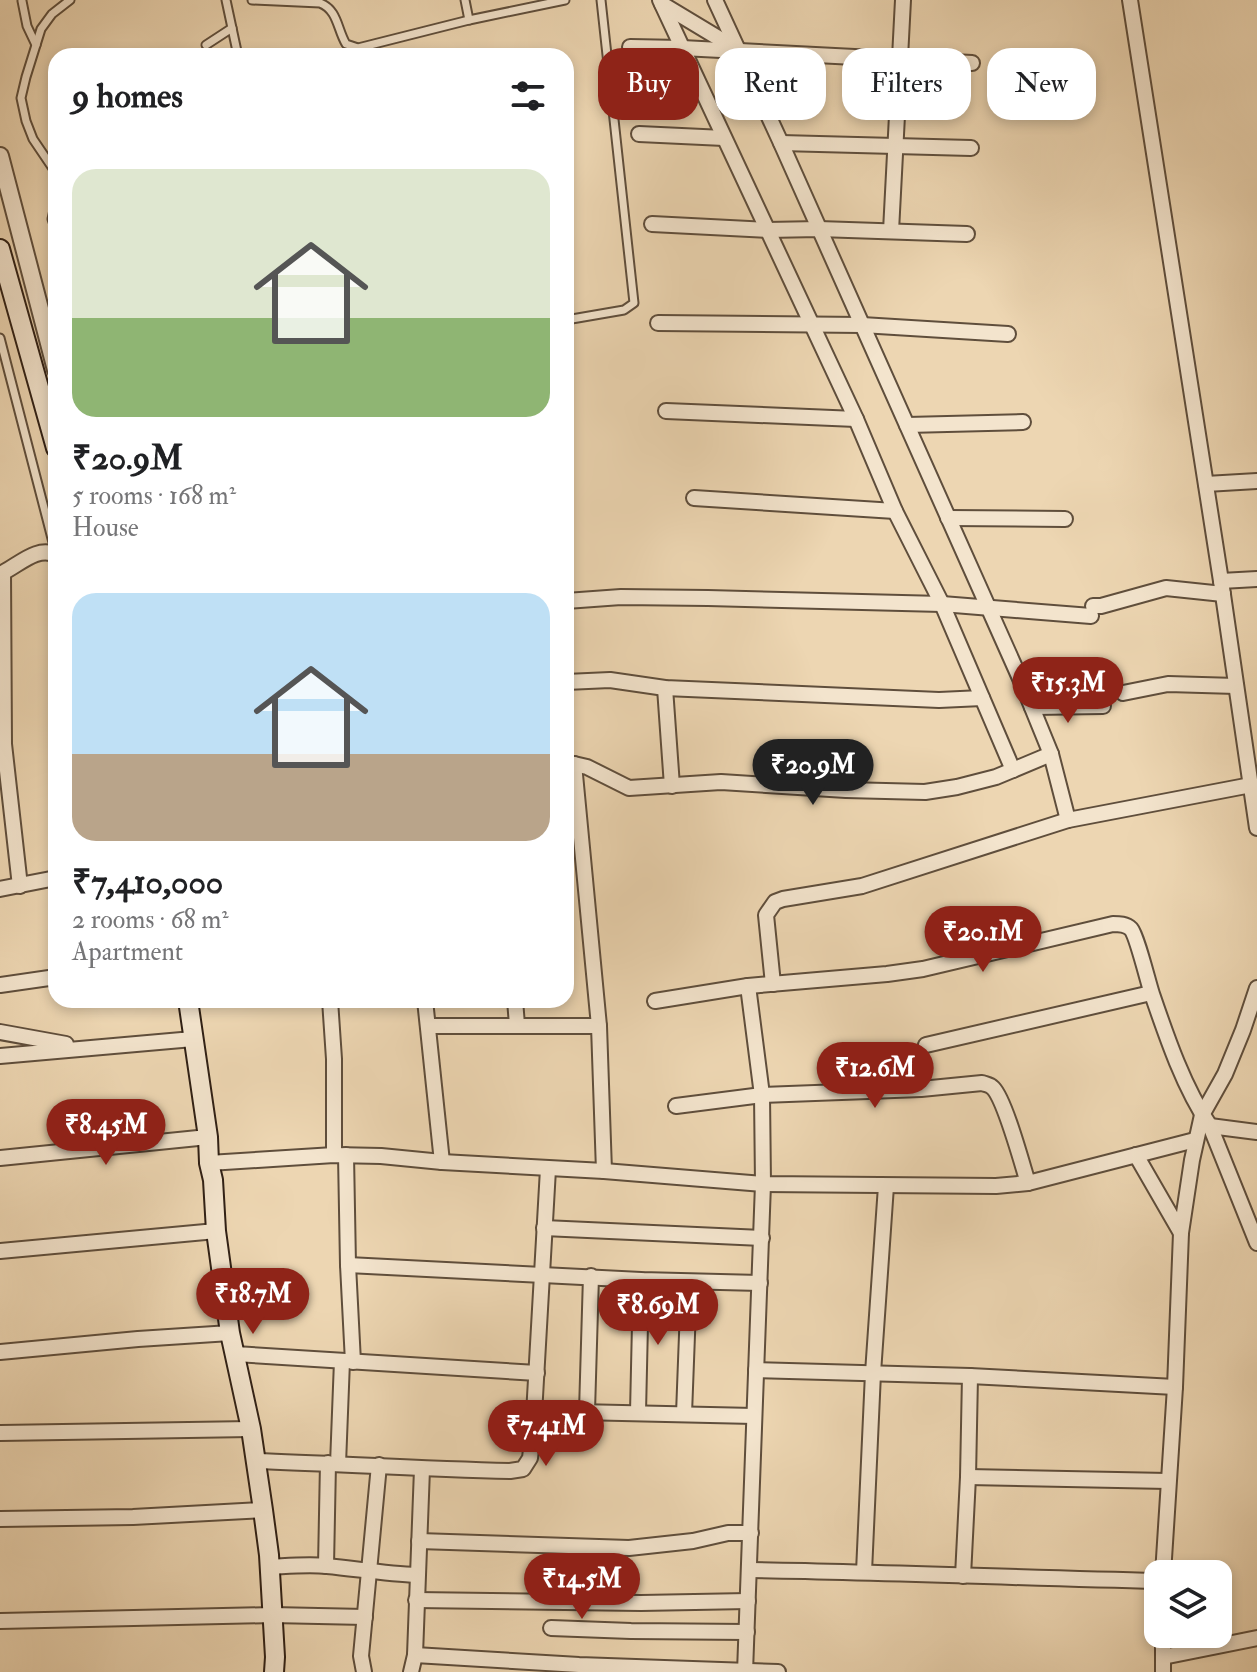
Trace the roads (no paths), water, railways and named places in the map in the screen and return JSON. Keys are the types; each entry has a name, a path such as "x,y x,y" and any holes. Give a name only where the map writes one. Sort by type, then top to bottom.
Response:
{"main road":[{"path":"0,249 48,420"},
{"path":"189,1008 208,1137 216,1231 230,1333 251,1429 263,1510 274,1672"}],"street":[{"path":"715,0 738,48"},
{"path":"901,48 903,0"},
{"path":"1130,0 1257,828"},
{"path":"661,2 734,48"},
{"path":"630,47 682,48 661,2"},
{"path":"699,84 856,419 895,511 942,604 1013,770"},
{"path":"770,120 1032,707 1051,754 1068,820"},
{"path":"891,231 898,120"},
{"path":"639,134 724,138"},
{"path":"781,143 971,148"},
{"path":"0,156 48,339"},
{"path":"652,224 967,234"},
{"path":"658,323 862,325 1008,334"},
{"path":"666,411 856,419"},
{"path":"907,425 1023,422"},
{"path":"1206,484 1257,481"},
{"path":"694,498 895,511"},
{"path":"948,518 1065,519"},
{"path":"20,886 4,796 2,573 40,552 48,551"},
{"path":"574,600 621,597 693,598 1092,611 1166,588 1222,588 1257,579"},
{"path":"574,682 610,680 665,688 939,700 982,698"},
{"path":"1123,693 1168,684 1236,686"},
{"path":"665,688 672,786"},
{"path":"1032,707 1103,706"},
{"path":"574,765 587,767 629,788 721,782 925,792 970,783 1051,754"},
{"path":"773,984 766,915 775,902 862,886 1068,820 1251,785"},
{"path":"574,800 599,1026 604,1171"},
{"path":"0,889 48,880"},
{"path":"655,1001 748,986 923,969 1122,924 1132,930 1170,1043 1257,1243"},
{"path":"0,985 48,978"},
{"path":"745,1672 763,1184 762,1095 748,986"},
{"path":"1164,1560 1181,1233 1195,1140 1206,1121 1257,988"},
{"path":"926,1045 1151,993"},
{"path":"326,1566 333,1464 347,1362 348,1265 331,1008"},
{"path":"426,1008 442,1162"},
{"path":"516,1008 517,1025"},
{"path":"428,1026 599,1026"},
{"path":"0,1032 86,1048"},
{"path":"0,1056 193,1039"},
{"path":"676,1106 762,1095 921,1089 982,1083 996,1091 1002,1104 1028,1183"},
{"path":"1206,1121 1257,1132"},
{"path":"0,1158 208,1137"},
{"path":"209,1163 340,1155 381,1156 763,1184 996,1186 1028,1183 1195,1140"},
{"path":"1136,1155 1181,1233"},
{"path":"256,1461 422,1469 523,1469 530,1458 534,1411 548,1169"},
{"path":"864,1572 886,1186"},
{"path":"544,1228 762,1238"},
{"path":"0,1251 216,1231"},
{"path":"348,1265 760,1283"},
{"path":"587,1411 591,1276"},
{"path":"638,1412 641,1280"},
{"path":"684,1414 689,1282"},
{"path":"0,1352 230,1333"},
{"path":"235,1354 537,1373"},
{"path":"756,1370 970,1376 1175,1387"},
{"path":"963,1576 970,1376"},
{"path":"534,1411 754,1416"},
{"path":"0,1433 251,1429"},
{"path":"364,1672 361,1656 379,1465"},
{"path":"411,1672 415,1655 422,1469"},
{"path":"968,1477 1168,1481"},
{"path":"0,1519 133,1517 263,1510"},
{"path":"419,1541 629,1548 679,1543 728,1533 751,1533"},
{"path":"269,1567 326,1566 417,1575"},
{"path":"749,1570 1144,1581"},
{"path":"416,1600 748,1601"},
{"path":"0,1621 272,1615 365,1617"},
{"path":"551,1628 747,1632"},
{"path":"1163,1665 1257,1638"},
{"path":"415,1655 778,1672"}],"lane":[{"path":"48,161 33,139 21,98 41,29 52,14 70,0"},
{"path":"226,0 236,48"},
{"path":"252,0 320,3 330,7 346,44 352,48"},
{"path":"465,0 469,20"},
{"path":"373,48 469,20 565,0"},
{"path":"574,319 624,310 634,303 601,0"},
{"path":"22,1 27,26 36,45"},
{"path":"206,45 232,28"},
{"path":"0,338 48,523"}]}
